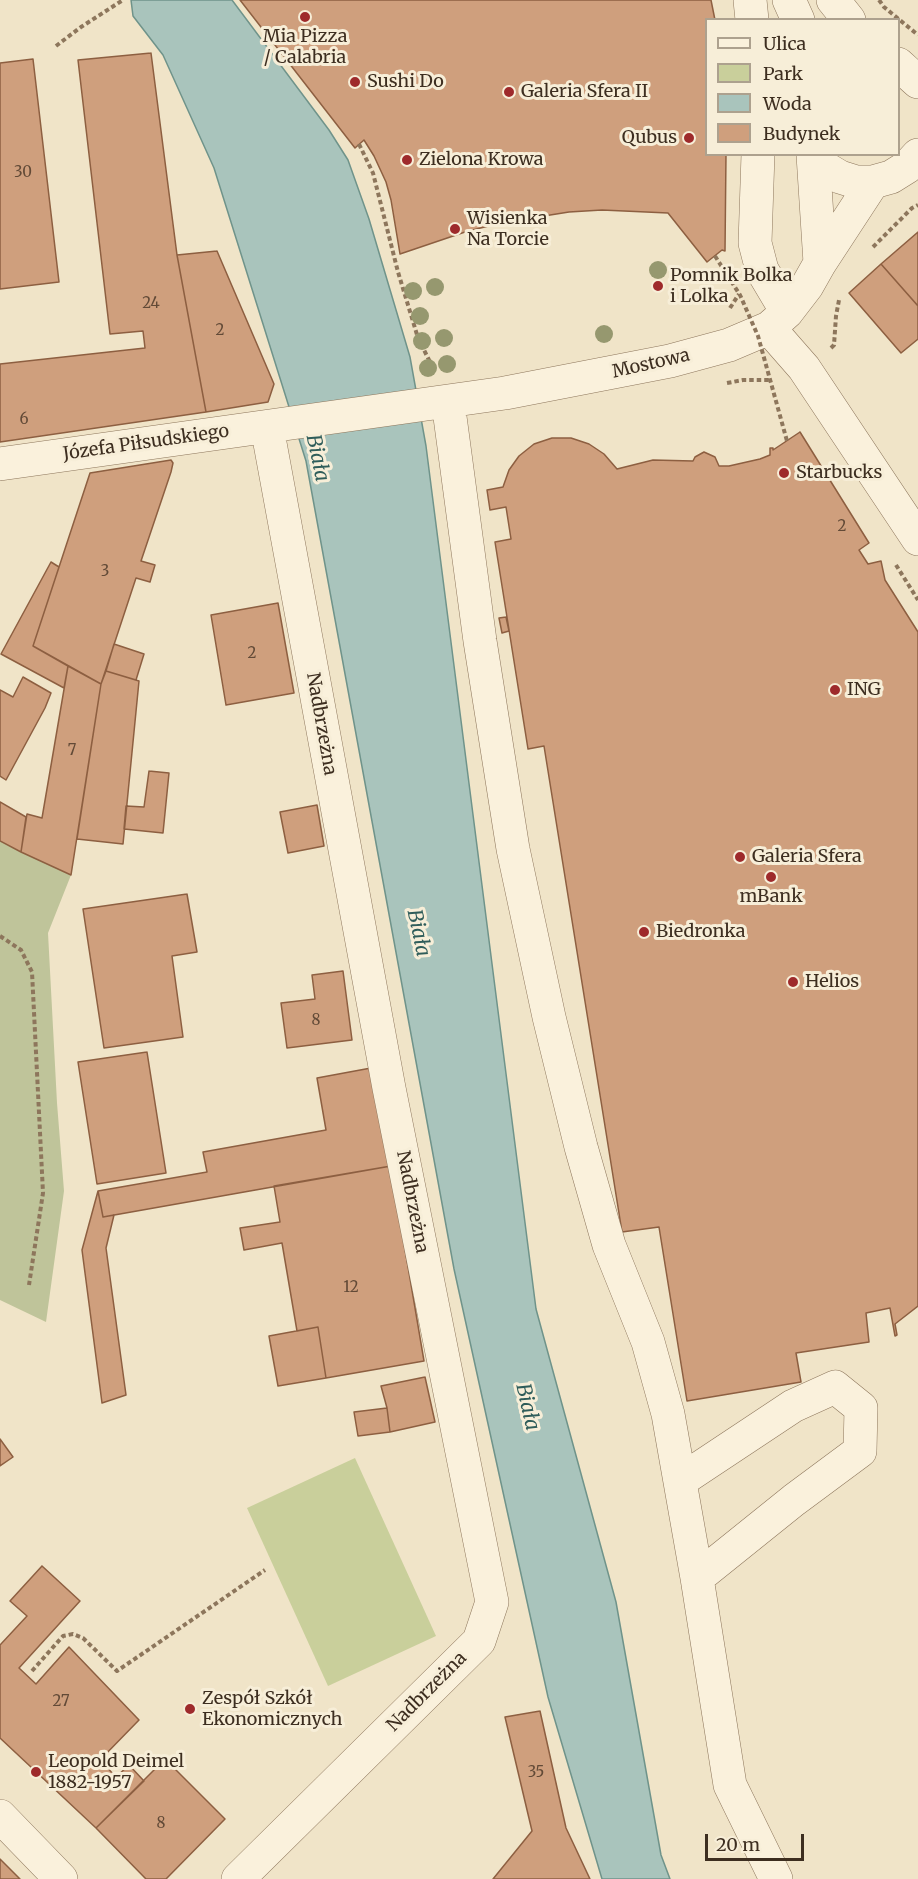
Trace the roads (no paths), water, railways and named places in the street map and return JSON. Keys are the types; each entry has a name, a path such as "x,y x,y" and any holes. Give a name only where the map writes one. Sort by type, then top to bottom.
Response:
{"street":[{"path":"750,0 752,18"},
{"path":"789,0 797,18"},
{"path":"833,0 847,18"},
{"path":"900,66 918,82"},
{"path":"814,156 825,168 840,177 856,182 873,182 891,177 907,168 918,154"},
{"path":"758,156 755,243 778,320 804,368 918,539"},
{"path":"813,156 820,263"},
{"name":"Mostowa","path":"280,425 443,389 561,383 670,361 729,345 778,320 807,286 873,182"},
{"path":"443,389 513,849 549,1017 581,1147 609,1245 648,1342 668,1413 730,1785 776,1879"},
{"name":"Józefa Piłsudskiego","path":"0,464 280,425"},
{"name":"Nadbrzeżna","path":"238,1879 479,1641 492,1602 389,1088 280,425"},
{"path":"680,1481 793,1406 835,1387 861,1408 860,1451 794,1500 697,1578"},
{"path":"0,1816 61,1879"}],"water":[{"name":"Biała","path":"131,0 232,0 329,130 348,160 369,219 410,357 426,446 536,1309 616,1602 661,1855 670,1879 602,1879 548,1697 454,1269 306,461 214,168 163,55 133,16"}],"place":[{"name":"Mia Pizza / Calabria","path":"305,17"},
{"name":"Sushi Do","path":"355,82"},
{"name":"Galeria Sfera II","path":"509,92"},
{"name":"Qubus","path":"689,138"},
{"name":"Zielona Krowa","path":"407,160"},
{"name":"Wisienka Na Torcie","path":"455,229"},
{"name":"Pomnik Bolka i Lolka","path":"658,286"},
{"name":"Starbucks","path":"784,473"},
{"name":"ING","path":"835,690"},
{"name":"Galeria Sfera","path":"740,857"},
{"name":"mBank","path":"771,877"},
{"name":"Biedronka","path":"644,932"},
{"name":"Helios","path":"793,982"},
{"name":"Zespół Szkół Ekonomicznych","path":"190,1709"},
{"name":"Leopold Deimel 1882-1957","path":"36,1772"}]}
